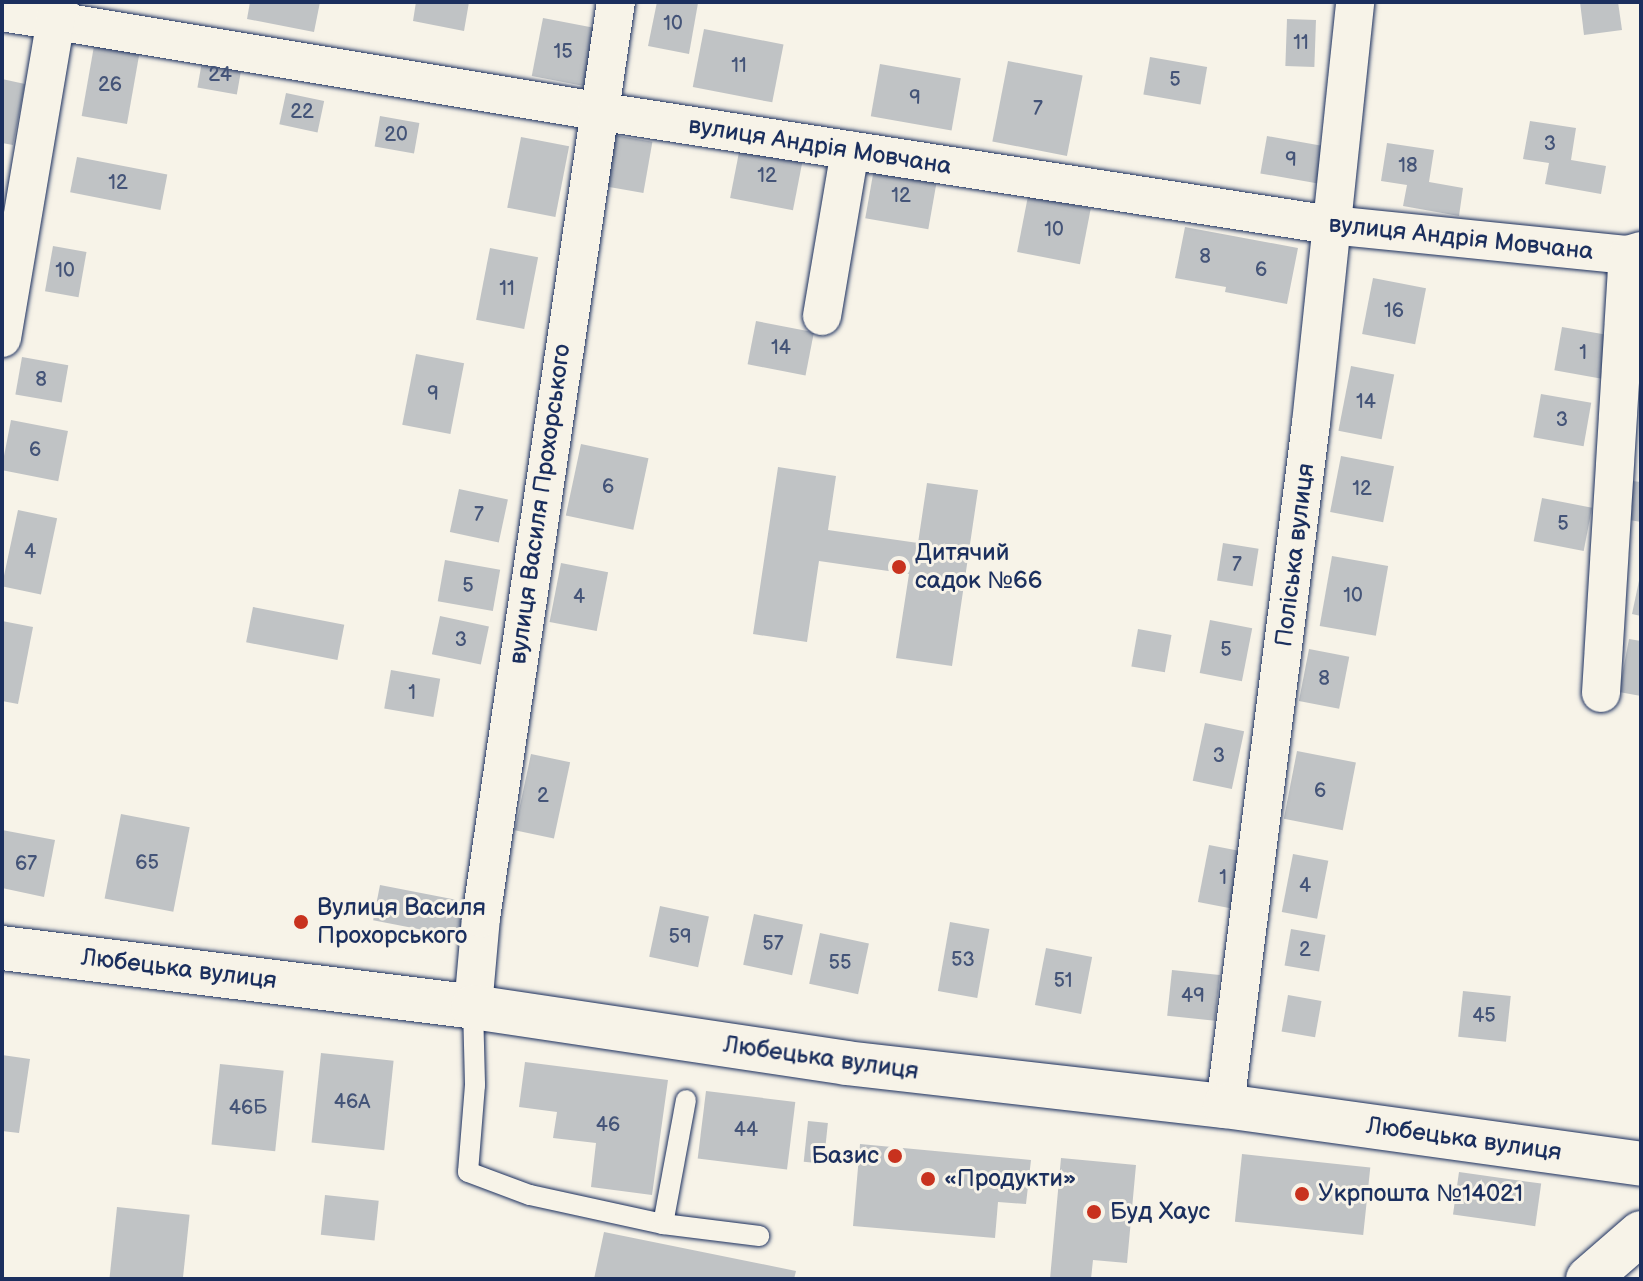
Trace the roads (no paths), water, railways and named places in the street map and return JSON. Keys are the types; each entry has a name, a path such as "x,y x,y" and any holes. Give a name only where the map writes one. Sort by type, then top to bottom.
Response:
{"main road":[{"name":"Любецька вулиця","path":"2,948 473,1007 861,1065 1225,1106 1641,1164"},
{"path":"1588,1279 1641,1233"}],"street":[{"name":"вулиця Василя Прохорського","path":"473,1007 476,950 597,111 616,2"},
{"name":"Поліська вулиця","path":"1225,1106 1311,423 1355,2"},
{"name":"вулиця Андрія Мовчана","path":"2,12 57,12 597,111 1331,225 1634,253"},
{"path":"2,338 57,12"},
{"path":"822,316 850,150"},
{"path":"1601,693 1634,253"}],"lane":[{"path":"473,1007 475,1085 468,1172 530,1195 663,1224 759,1236"},
{"path":"663,1224 686,1100"}],"place":[{"name":"Дитячий садок №66","path":"899,567"},
{"name":"Вулиця Василя Прохорського","path":"301,922"},
{"name":"Базис","path":"895,1156"},
{"name":"«Продукти»","path":"928,1179"},
{"name":"Укрпошта №14021","path":"1302,1194"},
{"name":"Буд Хаус","path":"1094,1212"}]}
